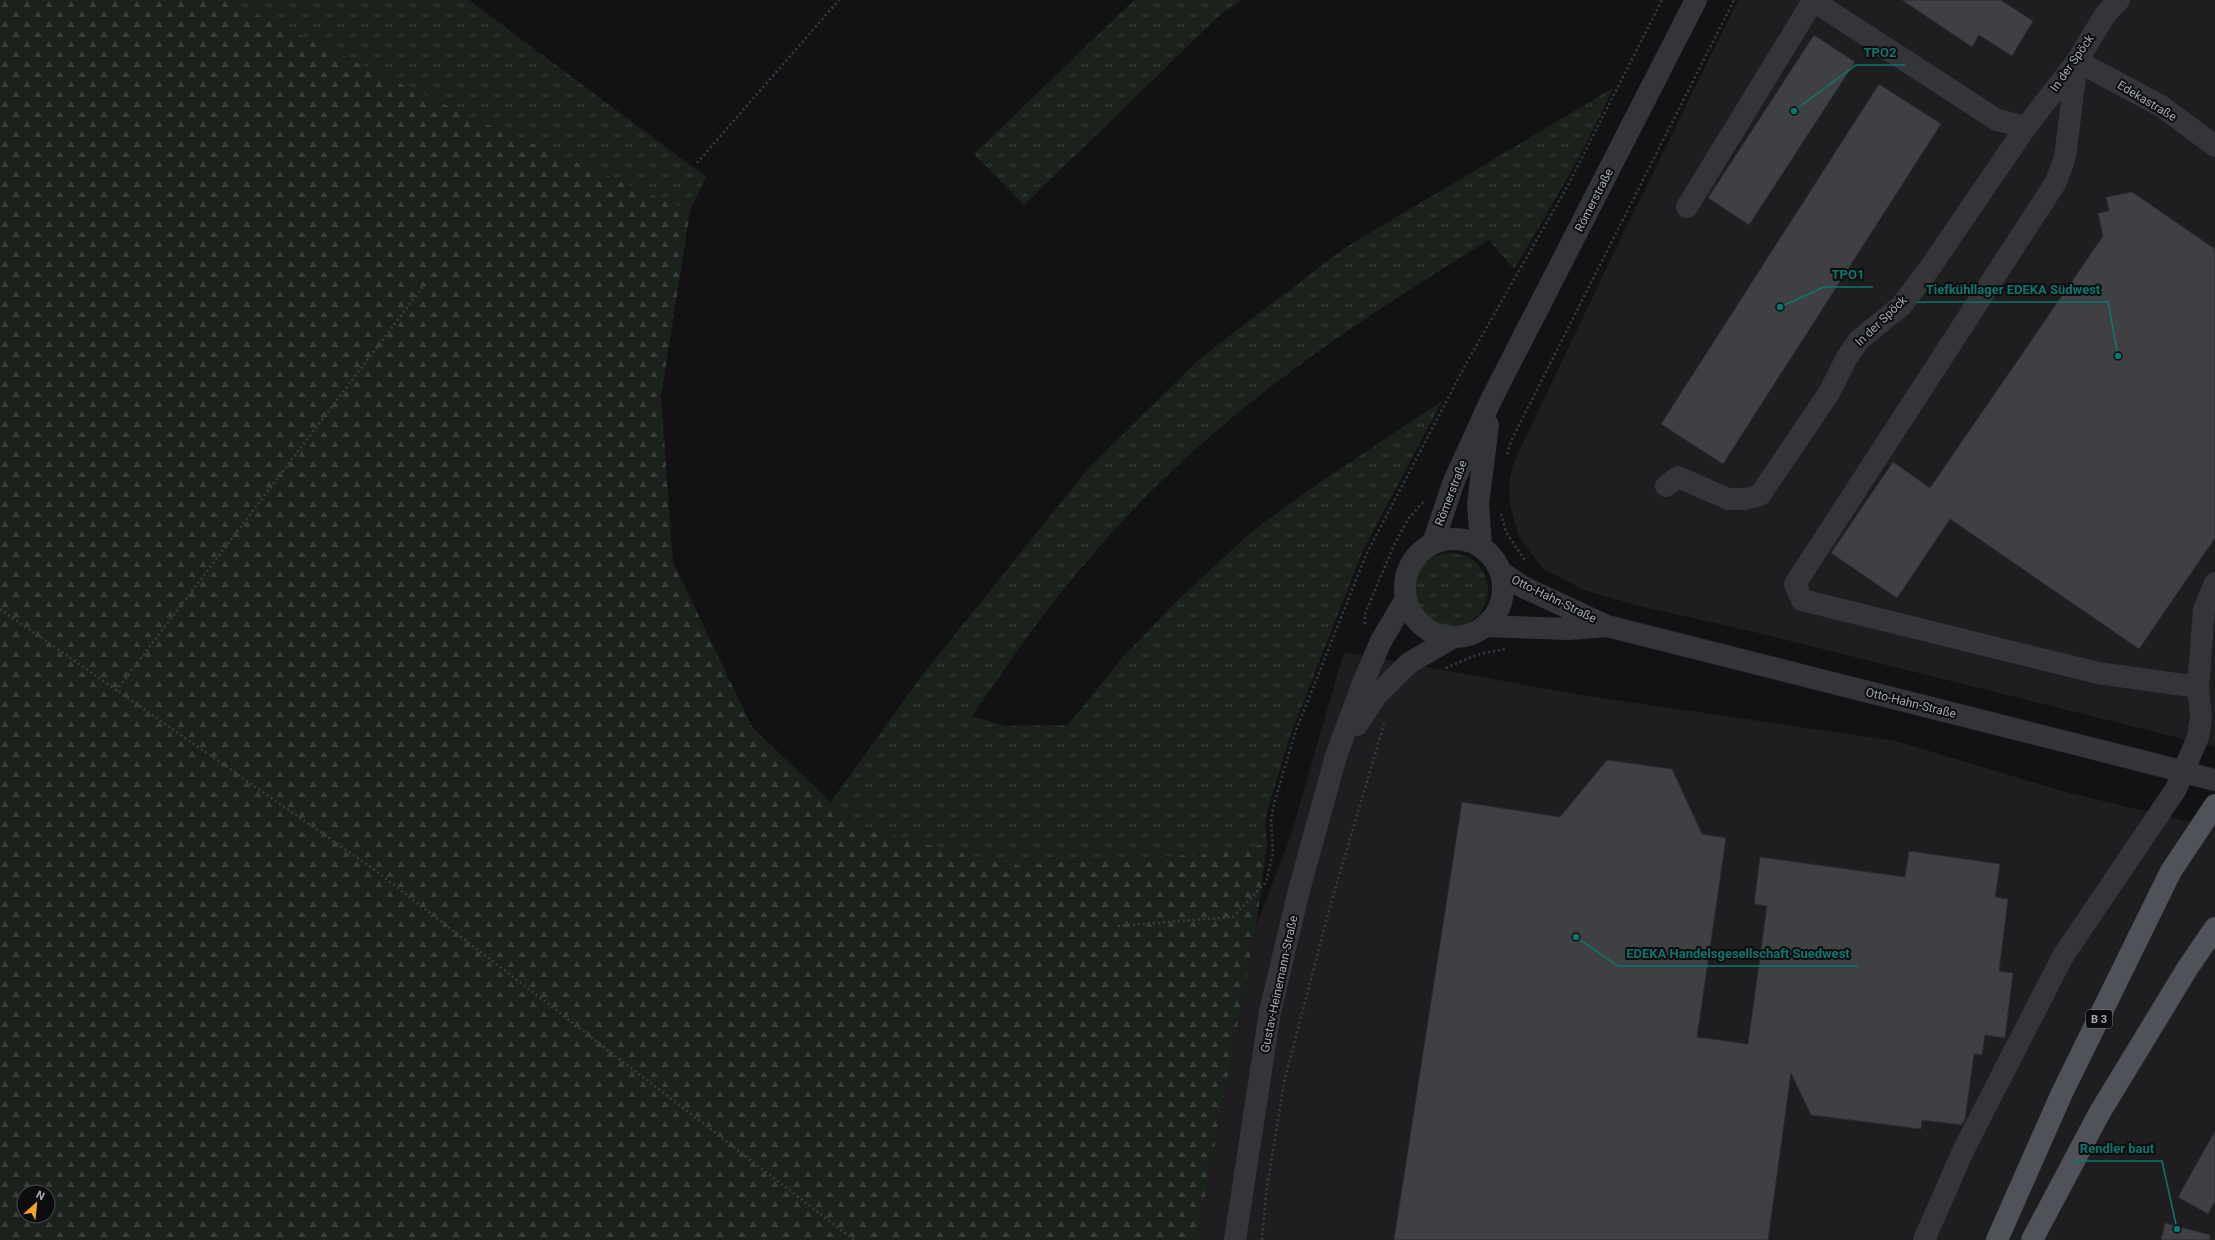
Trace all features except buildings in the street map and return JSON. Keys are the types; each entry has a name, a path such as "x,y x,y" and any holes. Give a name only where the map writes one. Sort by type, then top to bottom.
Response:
{"main road":[{"name":"B 3","path":"1997,1240 2062,1093 2171,870 2215,805"},
{"path":"2032,1240 2100,1112 2186,969 2215,928"}],"street":[{"name":"Römerstraße","path":"1433,544 1454,481 1491,400 1696,0"},
{"path":"1687,207 1813,0 1996,120 2026,127"},
{"name":"In der Spöck","path":"1666,486 1678,477 1728,499 1746,499 1760,495 1829,393 1846,360 1859,340 1901,306 1929,269 2026,127 2076,61 2105,15 2119,0"},
{"name":"Edekastraße","path":"2076,61 2162,106 2215,146"},
{"path":"2076,61 2065,157 2056,182 1795,584 1802,600 2098,673 2198,687"},
{"name":"Römerstraße","path":"1481,547 1488,504 1480,478 1491,400"},
{"path":"1449,539 1466,540 1481,547 1493,558 1501,572 1503,589 1500,605 1485,626 1470,634 1454,637 1438,634 1424,626 1412,614 1406,599 1405,582 1410,566 1420,553 1433,544 1449,539"},
{"name":"Otto-Hahn-Straße","path":"1501,572 1523,587 1607,626 2215,780"},
{"path":"1924,1240 1964,1149 2063,956 2176,789 2198,737 2201,717 2198,687 2204,610 2215,582"},
{"name":"Gustav-Heinemann-Straße","path":"1235,1240 1270,1012 1298,894 1336,756 1363,683 1382,641 1406,599"},
{"name":"Otto-Hahn-Straße","path":"1485,626 1569,629 1607,626"},
{"name":"Gustav-Heinemann-Straße","path":"1336,756 1376,696 1409,663 1454,637"}],"path":[{"path":"697,163 839,0"},
{"path":"1118,926 1233,917 1266,882 1273,853 1271,820 1274,804 1295,733 1366,555 1468,360 1571,180 1662,0"},
{"path":"1506,458 1512,439 1734,0"},
{"path":"116,691 425,284"},
{"path":"1382,641 1366,629 1364,614 1394,545 1408,519 1425,501 1447,502"},
{"path":"1488,504 1530,567"},
{"path":"0,609 372,868 854,1240"},
{"path":"1444,669 1476,655 1511,648"},
{"path":"1262,1240 1266,1194 1284,1082 1331,903 1386,718"}],"shaded area":[{"path":"1738,0 2215,0 2215,747 1754,632 1639,606 1584,590 1543,569 1519,537 1510,505 1509,482 1514,462 1605,271"},
{"path":"1344,652 1575,694 1896,741 2066,792 2215,828 2215,1240 1197,1240 1256,926 1290,838"}],"green space":[{"path":"0,0 227,0 479,121 690,211 661,397 673,562 752,727 857,827 1010,865 1205,854 1267,844 1256,926 1197,1240 0,1240"},
{"path":"227,0 469,0 706,177 690,211 479,121"},
{"path":"1134,0 1241,0 1221,14 1024,205 974,154"},
{"path":"1613,88 1579,157 1514,269 1489,240 1367,317 1251,402 1159,483 1105,541 1070,581 1038,622 972,716 1005,726 1068,725 1123,657 1178,600 1251,532 1319,483 1442,401 1363,550 1289,739 1265,819 1267,844 1205,854 1010,865 857,827 831,802 920,678 1088,469 1198,360 1343,249"},
{"path":"1444,553 1458,553 1472,559 1482,569 1488,583 1486,604 1482,611 1472,621 1458,627 1444,627 1430,621 1420,611 1414,597 1414,583 1420,569 1430,559"}],"place":[{"name":"TPO2","path":"1794,111"},
{"name":"TPO1","path":"1780,307"},
{"name":"Tiefkühllager EDEKA Südwest","path":"2118,356"},
{"name":"EDEKA Handelsgesellschaft Suedwest","path":"1576,937"},
{"name":"Rendler baut","path":"2177,1229"}]}
